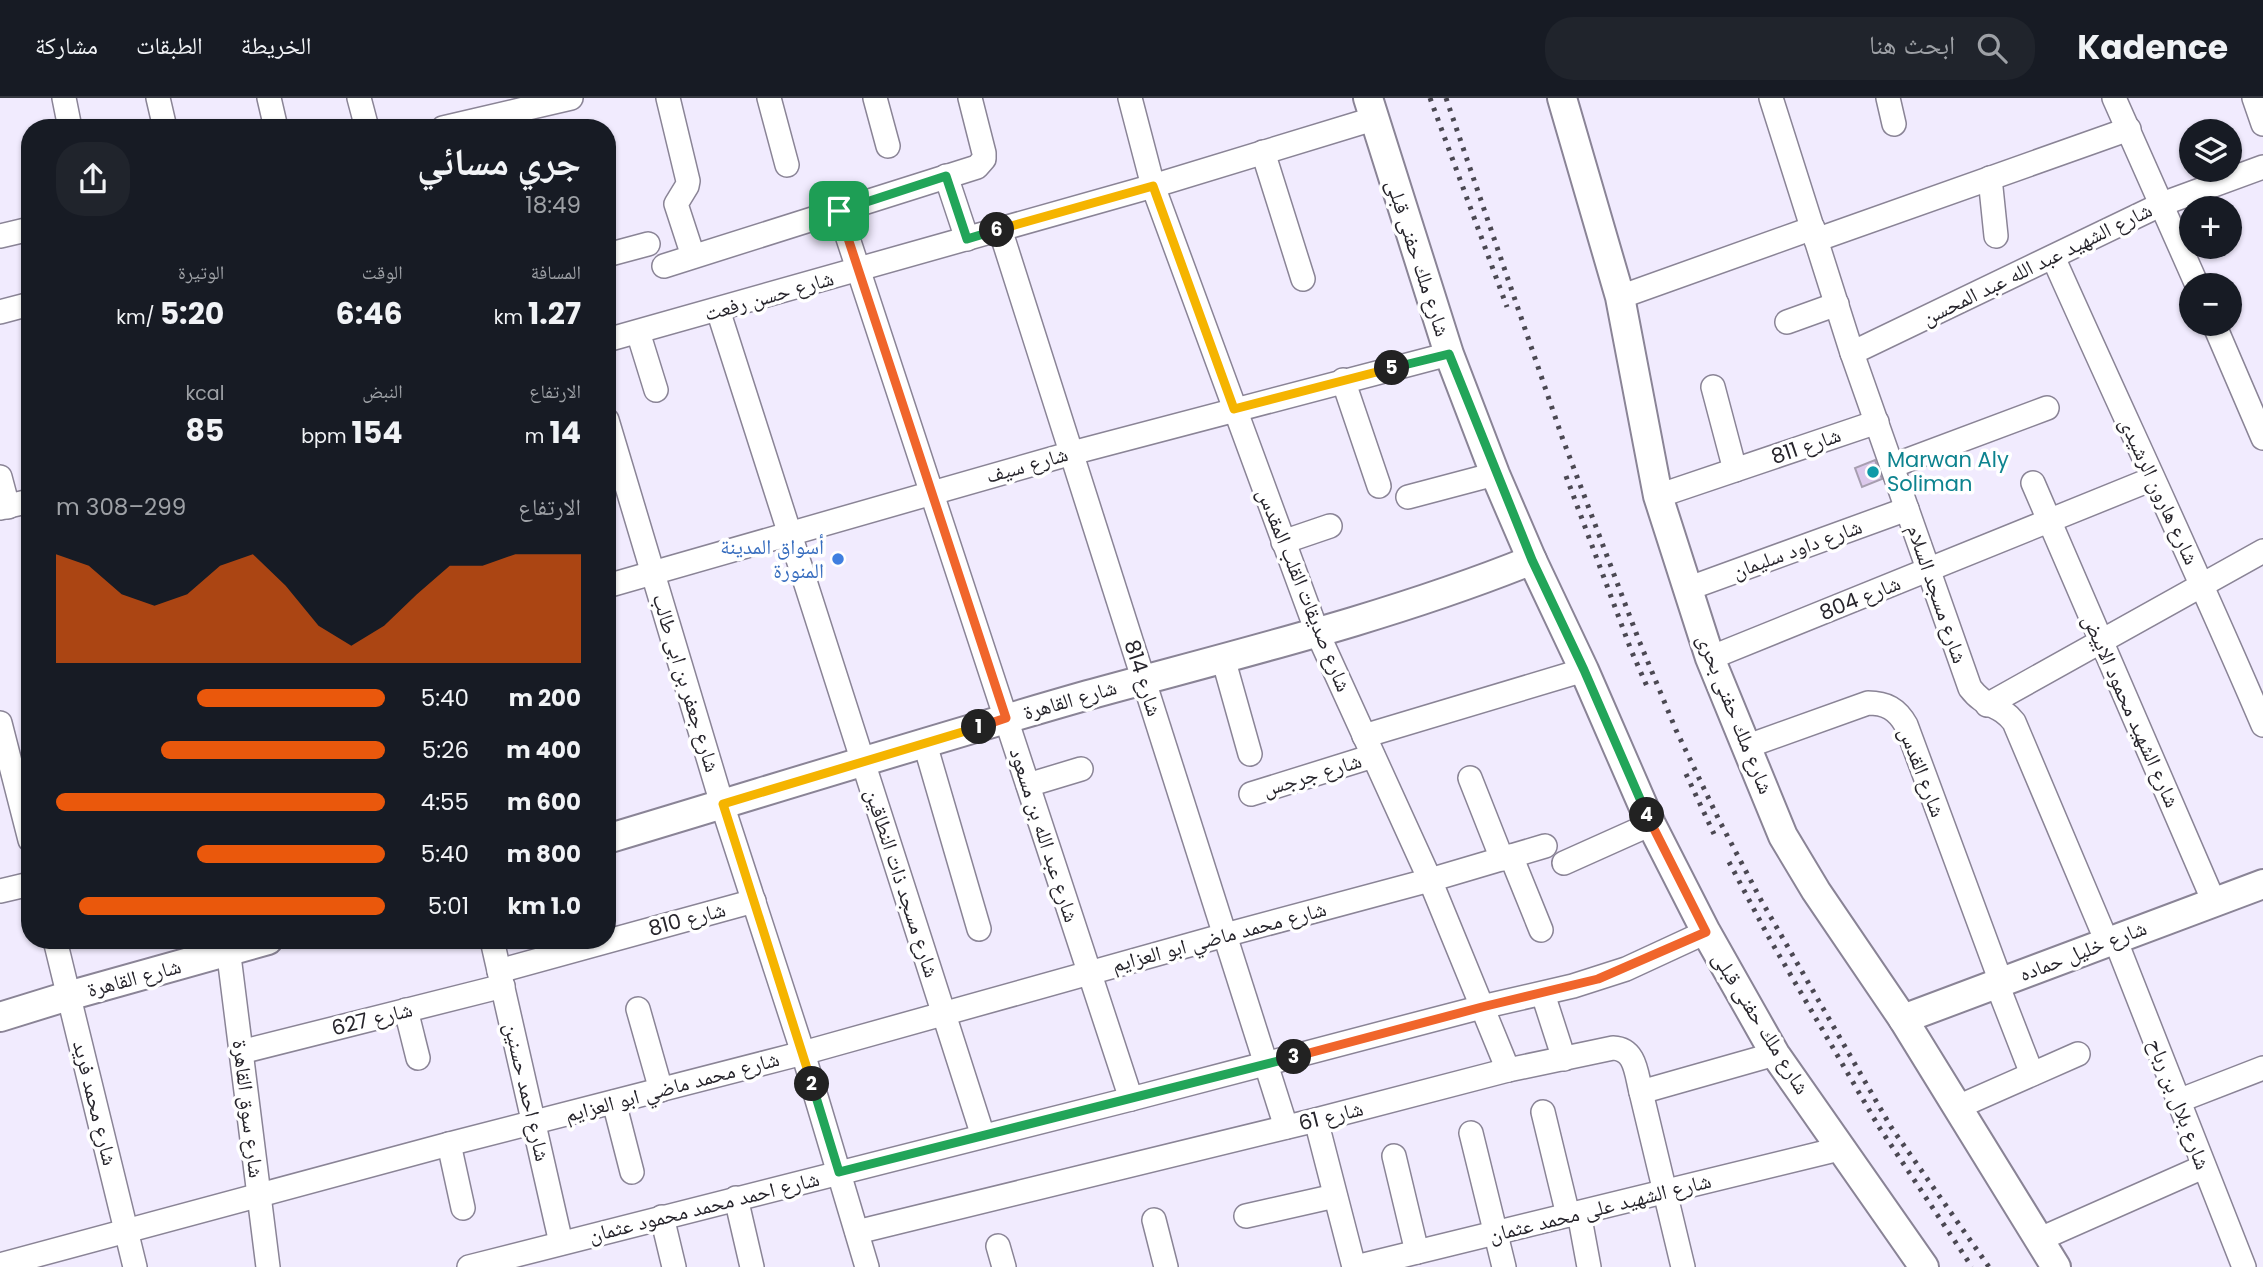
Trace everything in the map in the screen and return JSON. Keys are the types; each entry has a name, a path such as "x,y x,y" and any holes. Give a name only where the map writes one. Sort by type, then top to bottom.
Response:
{"street":[{"path":"64,98 69,119"},
{"path":"158,98 164,119"},
{"path":"269,98 274,119"},
{"path":"359,98 365,119"},
{"path":"488,119 570,98"},
{"path":"668,98 688,181 677,204 693,256"},
{"path":"769,98 787,165"},
{"path":"875,98 888,146"},
{"path":"664,266 977,167 984,159 970,98"},
{"name":"شارع صديقات القلب المقدس","path":"1130,98 1153,186 1317,632 1430,880 1508,1070"},
{"name":"شارع ملك حفنى بحرى","path":"1562,98 1620,297 1658,496 1710,658 1783,836 1815,891 1903,1019 2056,1267"},
{"name":"شارع مسجد السلام","path":"1771,98 1852,353 1970,688 1978,699 1987,705 1999,707 2014,722 2111,941"},
{"path":"1888,98 1894,124"},
{"path":"2114,98 2192,273"},
{"path":"2254,98 2263,124"},
{"name":"شارع حسن رفعت","path":"616,338 1153,186 1263,152 1370,108"},
{"name":"شارع ملك حفنى قبلى","path":"1370,108 1449,354 1495,474 1651,824 1706,932 1775,1054 1924,1267"},
{"path":"1620,297 1990,178 2129,129"},
{"path":"1263,152 1303,279"},
{"name":"شارع الشهيد عبد الله عبد المحسن","path":"1852,353 2162,204 2263,167"},
{"path":"946,176 967,239"},
{"path":"1990,178 1996,236"},
{"name":"شارع عبد الله بن مسعود","path":"839,211 1131,1099"},
{"name":"شارع 814","path":"1000,229 1286,1126"},
{"path":"0,236 21,231"},
{"path":"616,253 648,244"},
{"name":"شارع هارون الرشيدى","path":"2053,257 2152,479 2203,584 2263,725"},
{"path":"1787,322 1837,304"},
{"path":"0,312 21,306"},
{"name":"شارع مسجد ذات النطاقين","path":"718,310 983,1136"},
{"path":"638,332 656,390"},
{"path":"2219,336 2263,438"},
{"name":"شارع سيف","path":"616,583 1072,453 1449,354"},
{"path":"1343,380 1379,486"},
{"path":"1713,387 1735,470"},
{"path":"1892,466 2047,408"},
{"name":"شارع 811","path":"1658,496 1877,422"},
{"name":"شارع جعفر بن ابى طالب","path":"616,449 867,1267"},
{"path":"1408,497 1495,474"},
{"path":"0,477 4,508 21,503"},
{"name":"شارع 804","path":"1710,658 2152,479"},
{"path":"2033,482 2048,520"},
{"name":"شارع داود سليمان","path":"1687,589 1907,509"},
{"name":"شارع الشهيد محمود الابيض","path":"2048,520 2214,902"},
{"path":"1283,542 1330,526"},
{"path":"1987,705 2263,551"},
{"name":"شارع القاهرة","path":"616,836 1006,718 1317,632 1450,592 1532,560"},
{"path":"1223,658 1250,754"},
{"name":"شارع جرجس","path":"1251,794 1369,746 1584,670"},
{"name":"شارع القدس","path":"1748,746 1868,703 1891,707 1900,715 1906,725 2032,1074"},
{"path":"0,723 21,798"},
{"path":"925,744 979,929"},
{"path":"1028,786 1081,769"},
{"path":"1470,778 1541,930"},
{"path":"1564,863 1651,824"},
{"name":"شارع محمد ماضي ابو العزايم","path":"0,1265 449,1144 803,1053 1545,846"},
{"name":"شارع خليل حماده","path":"1903,1019 2263,884"},
{"path":"0,891 21,886"},
{"name":"شارع 810","path":"616,943 754,901"},
{"name":"شارع احمد محمد محمود عثمان","path":"469,1267 558,1252 662,1217 1266,1065 1482,1007 1543,994 1626,969 1706,932"},
{"name":"شارع بلال بن رباح","path":"2111,941 2244,1267"},
{"name":"شارع محمد فريد","path":"57,949 135,1267"},
{"name":"شارع القاهرة","path":"0,1017 218,949"},
{"name":"شارع سوق القاهرة","path":"228,949 268,1267"},
{"name":"شارع احمد حسنين","path":"494,949 534,1123 558,1252"},
{"name":"شارع 810","path":"501,978 596,949"},
{"name":"شارع 627","path":"241,1052 406,1010 501,978"},
{"path":"1543,994 1564,1059"},
{"path":"638,1009 661,1090"},
{"path":"406,1010 418,1058"},
{"name":"شارع 61","path":"857,1232 1316,1120 1508,1070 1620,1048 1632,1057 1667,1191 1683,1267"},
{"path":"1641,1092 1775,1054"},
{"path":"1958,1107 2078,1054"},
{"path":"2178,1101 2263,1068"},
{"path":"614,1102 632,1171"},
{"path":"1543,1112 1589,1267"},
{"path":"1316,1120 1355,1267"},
{"path":"1471,1133 1504,1267"},
{"path":"449,1144 463,1208"},
{"name":"شارع الشهيد على محمد عثمان","path":"1355,1267 1417,1252 1444,1256 1496,1233 1843,1148"},
{"path":"1394,1156 1417,1252"},
{"path":"2038,1240 2203,1167"},
{"path":"1246,1216 1335,1196"},
{"path":"736,1198 752,1267"},
{"path":"662,1217 674,1267"},
{"path":"1154,1220 1166,1267"}],"building":[{"name":"Marwan Aly Soliman","path":"1875,460 1882,479 1862,487 1855,468"}],"railway":[{"path":"1430,98 1507,307"},
{"path":"1446,98 1562,437 1676,730 1761,900 1891,1127 1989,1267"},
{"path":"1566,476 1649,691"},
{"path":"1686,774 1714,834"},
{"path":"1729,862 1768,936 1879,1127 1972,1267"}],"place":[{"name":"Marwan Aly Soliman","path":"1873,472"},
{"name":"أسواق المدينة المنورة","path":"838,559"}],"route":[{"path":"946,176 967,239 1153,186 1234,409 1449,354 1495,474 1532,560 1584,670 1651,824 1706,932 1626,969 1573,986 839,1172 723,804 1006,718 839,211 946,176"}]}
